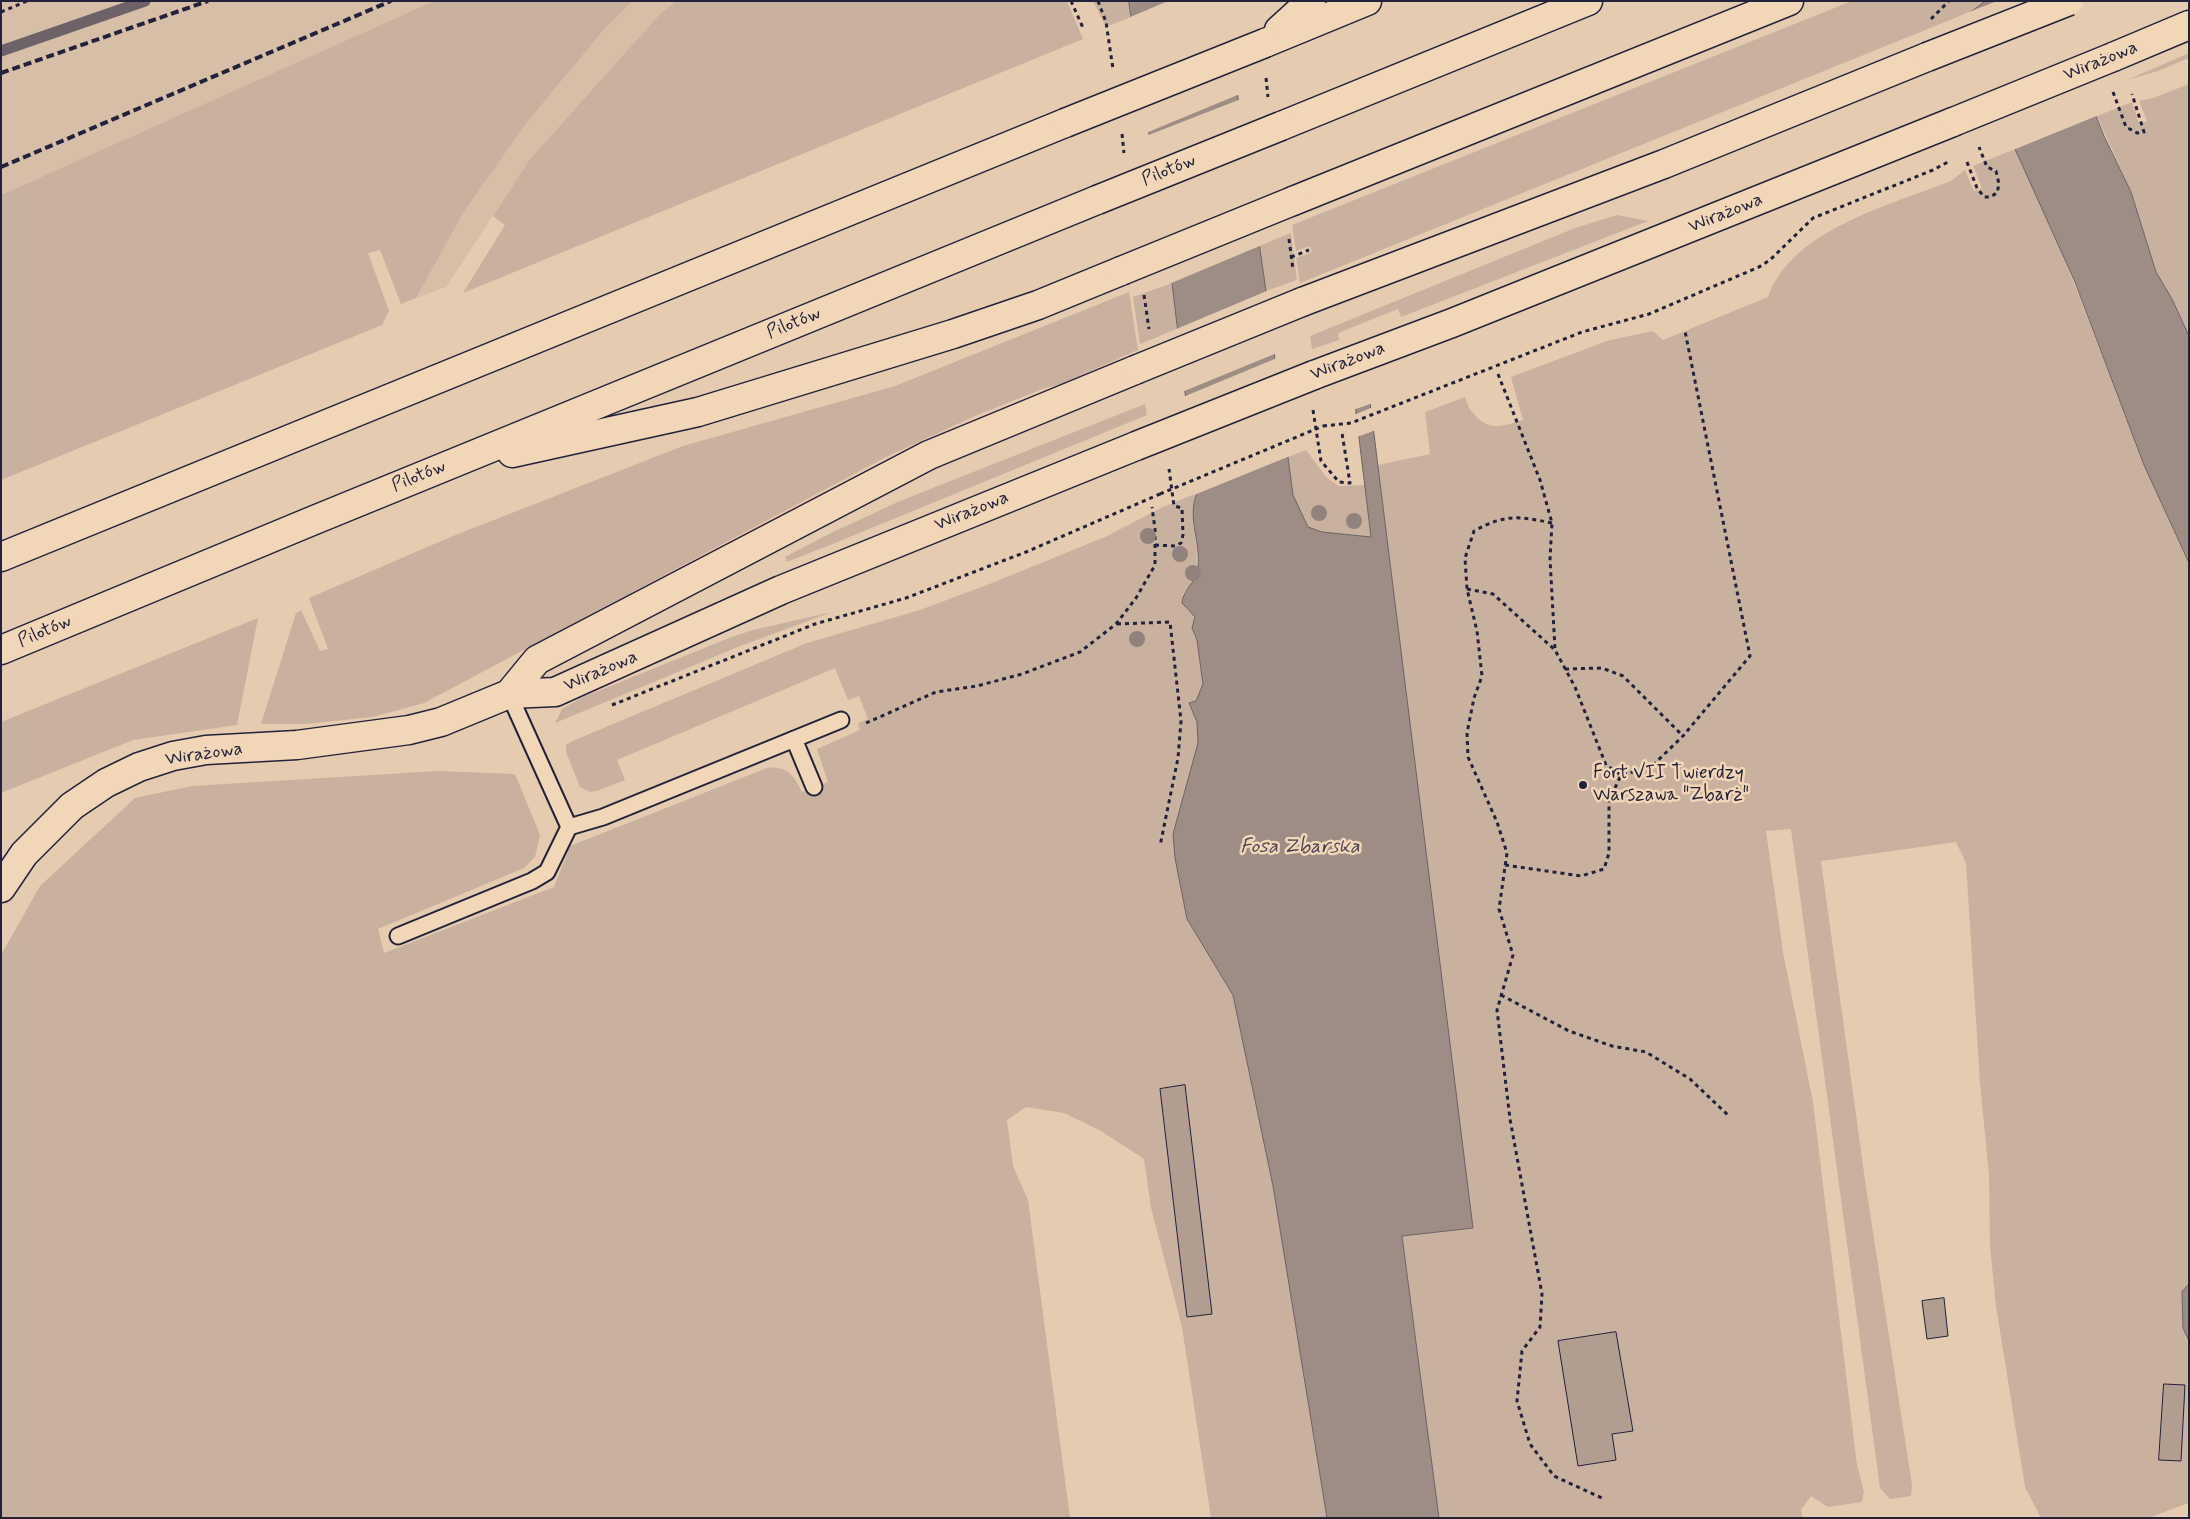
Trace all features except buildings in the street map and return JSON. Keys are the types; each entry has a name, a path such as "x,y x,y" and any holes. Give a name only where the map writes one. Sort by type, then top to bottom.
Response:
{"main road":[{"path":"1265,43 1311,1"},
{"path":"1,557 1367,1"},
{"name":"Pilotów","path":"1,650 438,469 1588,1"},
{"path":"438,469 698,412 954,334 1038,305 1790,1"},
{"name":"Wirażowa","path":"509,694 537,660 929,455 1302,302 1664,164 2069,1"},
{"name":"Wirażowa","path":"1,888 24,854 72,806 106,783 139,767 173,756 206,750 297,745 409,730 441,722 509,694 555,692 782,590 1136,446 1342,364 1452,323 1953,122 2189,25"}],"lane":[{"path":"509,694 569,827"},
{"path":"398,936 532,881 547,872 569,827 603,817 841,720"},
{"path":"794,739 814,787"}],"path":[{"path":"1,12 27,1"},
{"path":"1071,1 1084,30"},
{"path":"2132,94 2142,121"},
{"path":"604,709 721,660 815,624 906,598 1007,559 1323,426 1351,423 1462,380 1504,361 1582,332 1648,314 1759,267 1770,260 1813,218 1933,170 1956,158"},
{"path":"1968,162 1977,188"},
{"path":"1291,257 1309,250"},
{"path":"1467,589 1492,594 1555,650 1575,687 1606,765 1621,774 1650,768 1683,736 1750,656 1685,331"},
{"path":"1498,374 1540,480 1552,523 1550,559 1555,650"},
{"path":"1319,451 1321,461 1332,476 1339,482 1350,483 1342,433"},
{"path":"1156,545 1175,546 1181,543 1184,535 1182,508 1174,506"},
{"path":"860,726 936,692 977,686 1022,674 1080,652 1116,624 1136,598 1155,565 1156,545 1152,507"},
{"path":"1552,523 1526,517 1494,520 1474,531 1465,558 1467,589 1477,631 1482,676 1474,698 1467,733 1468,757 1498,822 1507,853 1499,909 1513,955 1497,1010 1510,1119 1542,1294 1540,1326 1522,1351 1517,1401 1530,1444 1554,1476 1604,1499"},
{"path":"1116,624 1170,622 1180,721 1178,758 1160,846"},
{"path":"1565,669 1602,668 1623,676 1683,736"},
{"path":"1505,865 1581,876 1604,869 1610,853 1609,800 1621,774"},
{"path":"1501,995 1569,1030 1612,1046 1646,1052 1690,1079 1730,1117"}],"shaded area":[{"path":"8,1 434,1 1,195 1,4"},
{"path":"434,1 633,1 607,26 528,121 465,210 416,298 401,304 380,250 368,253 389,311 382,325 1,480 1,195"},
{"path":"633,1 676,1 660,14 530,159 446,287 416,298 465,210 528,121 607,26"},
{"path":"676,1 1067,1 1083,39 463,293 505,225 493,216 530,159 660,14"},
{"path":"1093,1 1129,1 1131,17 1106,27"},
{"path":"1852,1 1997,1 1300,283 1296,258 1312,252 1310,246 1296,251 1292,225"},
{"path":"2189,53 2189,58 2158,71 2127,80"},
{"path":"2189,84 2189,336 2172,299 2156,272 2131,192 2097,116 2132,102 2139,124 2147,121 2139,101 2153,98"},
{"path":"2015,149 2061,251 2143,461 2189,563 2189,1284 2182,1292 2183,1328 2189,1341 2189,1503 2148,1518 2041,1518 2025,1487 1996,1306 1990,1247 1989,1175 1980,1083 1966,863 1956,842 1821,861 1866,1187 1912,1485 1911,1496 1890,1499 1880,1488 1791,829 1766,831 1783,952 1813,1102 1857,1465 1864,1492 1862,1502 1828,1507 1811,1496 1801,1510 1803,1518 1439,1518 1402,1236 1472,1228 1378,465 1430,454 1425,412 1465,397 1469,408 1477,418 1487,424 1499,426 1523,420 1511,377 1610,340 1653,331 1663,340 1768,297 1780,274 1798,254 1820,237 1872,211 1951,181 1965,170 1974,191 1982,188 1973,166"},
{"path":"1617,215 1648,221 1401,317 1398,309 1338,333 1339,340 1312,349 1310,336 1575,228"},
{"path":"1291,233 1297,280 1266,291 1259,246"},
{"path":"1172,283 1177,329 1140,344 1133,297"},
{"path":"1129,292 1138,350 1061,384 1045,388 975,416 886,457 424,703 373,717 305,724 261,724 296,613 301,610 320,651 328,649 309,598 453,536 683,446 895,386"},
{"path":"1145,404 1147,415 787,562 785,557 900,501"},
{"path":"1306,450 1327,478 1339,486 1365,485 1372,537 1322,532 1308,527 1293,495 1288,457"},
{"path":"1197,493 1193,518 1197,557 1196,569 1192,582 1183,594 1186,609 1195,617 1194,635 1197,640 1203,684 1196,701 1189,703 1197,722 1198,743 1173,834 1187,919 1233,995 1273,1186 1327,1518 1211,1518 1182,1327 1151,1208 1144,1159 1101,1131 1064,1113 1026,1107 1007,1120 1013,1166 1028,1200 1070,1518 1,1518 1,955 40,886 135,798 192,786 438,771 515,774 540,835 535,857 524,868 378,929 384,953 554,887 570,846 767,768 785,770 793,777 802,792 828,782 817,749 860,730 858,723 868,719 859,696 848,700 835,668 617,760 625,780 597,791 590,792 580,787 566,752 566,745 570,742 807,643 920,610 992,583 1105,537 1161,508"},
{"path":"832,612 738,647 555,723 562,709 581,698 729,638 753,630"},
{"path":"258,618 237,725 133,740 1,793 1,722"}],"water":[{"name":"Fosa Zbarska","path":"1129,1 1224,1 1293,495 1308,527 1322,532 1371,537 1348,347 1363,346 1473,1228 1402,1236 1439,1518 1327,1518 1273,1186 1233,995 1187,919 1175,858 1173,834 1198,743 1197,722 1189,703 1196,701 1203,684 1197,640 1192,628 1195,617 1182,603 1184,594 1197,572 1198,552 1193,512 1197,493 1172,283"},
{"path":"1986,1 2050,1 2104,136 2131,192 2156,272 2172,299 2189,336 2189,563 2144,465 2075,282 2015,149 1967,15"},
{"path":"2189,1284 2189,1341 2183,1328 2182,1292"}],"pier":[{"path":"1168,1 1227,1 1240,94 1146,133 1128,18"},
{"path":"1997,1 2053,1 2099,115 2013,150 1961,21 1964,14"},
{"path":"1241,99 1262,245 1169,284 1146,136"},
{"path":"1269,290 1277,353 1182,392 1174,330"},
{"path":"1363,343 1366,345 1373,403 1353,410 1346,348 1347,345"},
{"path":"1277,358 1290,456 1194,495 1183,397"},
{"path":"1373,407 1376,430 1357,437 1354,415"}],"waterway":[{"path":"1,51 145,1"}],"railway":[{"path":"1,73 208,1"},
{"path":"1,167 391,1"}],"place":[{"name":"Fort VII Twierdzy Warszawa \"Zbarż\"","path":"1583,785"}]}
